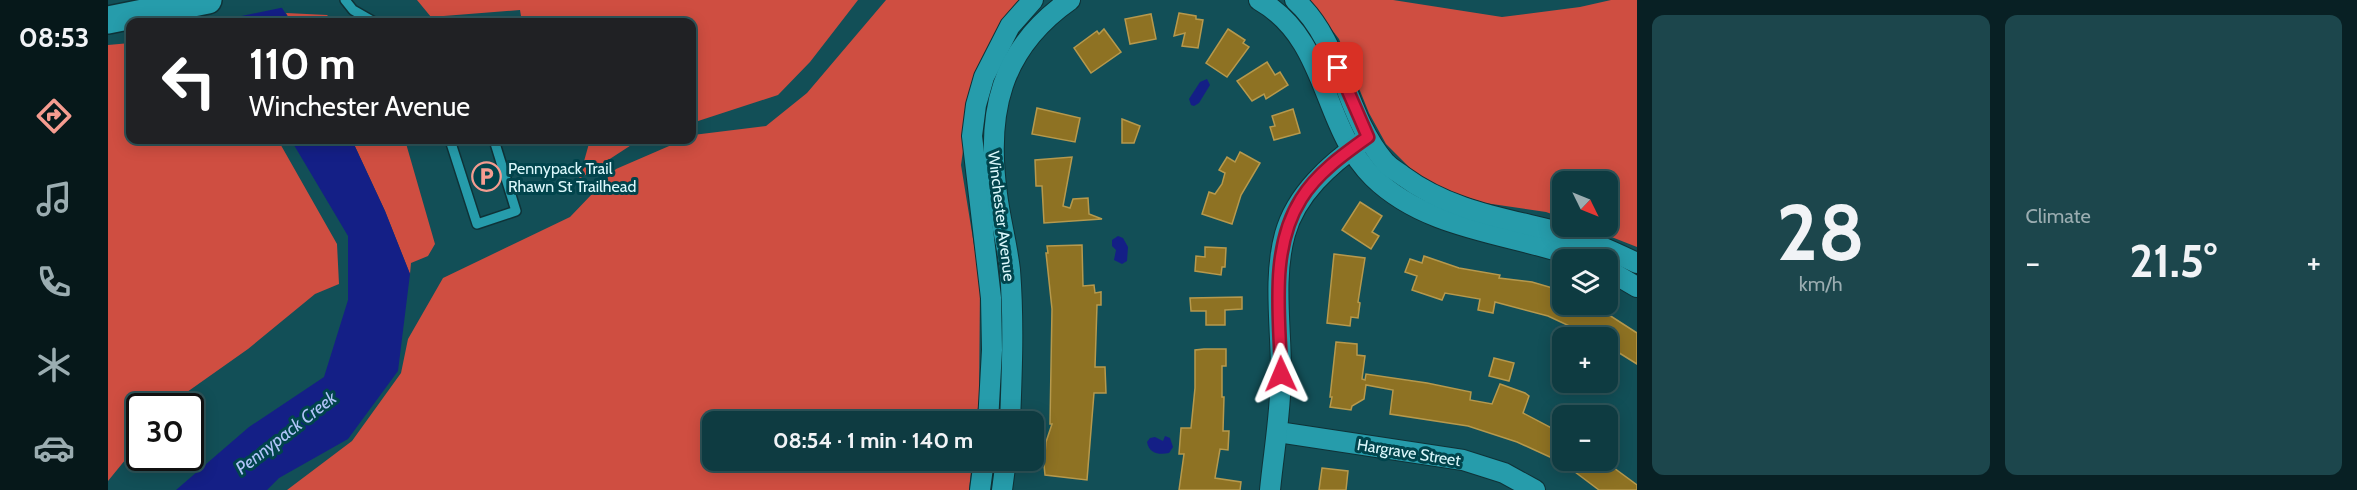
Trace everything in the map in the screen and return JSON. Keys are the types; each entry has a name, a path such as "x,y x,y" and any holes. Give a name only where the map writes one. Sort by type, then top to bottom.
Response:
{"main road":[{"path":"112,19 208,0"}],"street":[{"name":"Winchester Avenue","path":"989,411 992,350 991,298 972,136 976,105 984,77 997,48 1010,26 1033,0"},
{"name":"Winchester Avenue","path":"1010,411 1012,298 1008,256 997,194 993,124 999,96 1012,64 1025,42 1046,18 1070,0"},
{"path":"1259,0 1284,19 1302,38 1314,61 1332,108 1360,143 1418,188 1444,202 1572,236 1637,263 1632,284 1618,276"},
{"path":"1295,0 1315,21 1328,44 1373,177 1431,216 1555,249"},
{"path":"1270,490 1278,432 1281,374 1280,274 1285,233 1301,198 1328,168 1360,143"},
{"path":"991,298 1012,298"},
{"name":"Hargrave Street","path":"1278,432 1463,460 1504,473 1535,490"},
{"path":"980,490 983,471"},
{"path":"1002,490 1005,471"}],"lane":[{"path":"345,0 354,10 367,18"},
{"path":"451,144 477,224 516,211 495,144"}],"shaded area":[{"path":"417,0 858,0 810,62 778,95 696,122 696,18 521,18 520,10 431,17"},
{"path":"886,0 1026,0 973,79 961,165 980,282 977,411 702,411 702,471 971,471 969,490 287,490 352,441 401,373 408,339 443,278 570,217 616,169 674,144 696,144 696,135 766,126 807,93"},
{"path":"1309,0 1393,0 1502,17 1580,7 1611,0 1637,0 1637,247 1612,237 1618,237 1618,171 1552,171 1552,214 1485,203 1426,184 1386,144 1369,113 1339,39"},
{"path":"286,13 327,15 330,18 289,18"},
{"path":"126,43 126,144 280,144 337,244 339,284 315,294 248,349 186,393 126,393 126,459 108,481 108,45"},
{"path":"354,144 406,144 435,244 428,256 411,263 410,274 385,211"},
{"path":"589,144 633,144 579,179"}],"water":[{"path":"212,0 277,0 288,18 224,18"},
{"path":"1207,79 1210,85 1199,103 1191,105 1189,99 1200,82"},
{"name":"Pennypack Creek","path":"293,144 354,144 385,211 410,274 398,371 348,439 279,478 267,490 176,490 198,471 204,471 204,466 249,427 324,377 348,300 348,236"},
{"path":"1118,236 1123,238 1128,247 1127,261 1122,264 1114,260 1116,250 1112,246 1112,240"},
{"path":"1165,436 1170,438 1173,447 1169,453 1159,454 1150,449 1147,442 1150,438 1155,437 1163,441"}],"pier":[{"path":"209,0 281,0 285,7 232,18 221,18"}],"building":[{"path":"1179,13 1196,16 1196,19 1203,20 1198,48 1182,46 1185,33 1174,36"},
{"path":"1151,14 1156,39 1130,44 1125,19"},
{"path":"1104,29 1121,52 1091,73 1074,48 1097,31 1099,34"},
{"path":"1228,29 1245,40 1243,43 1249,47 1227,77 1206,63"},
{"path":"1267,62 1275,75 1280,72 1288,85 1266,99 1264,94 1252,101 1237,81"},
{"path":"1037,108 1080,118 1075,142 1032,134"},
{"path":"1293,109 1300,133 1274,140 1270,127 1275,126 1272,116"},
{"path":"1122,119 1140,126 1134,143 1122,143"},
{"path":"1240,152 1260,163 1241,195 1232,224 1202,214 1209,192 1215,194 1222,184 1225,173 1219,170 1227,157 1235,162"},
{"path":"1072,157 1063,206 1070,208 1073,199 1088,198 1089,214 1102,219 1044,223 1042,186 1036,186 1035,160"},
{"path":"1360,202 1382,216 1372,232 1379,236 1371,249 1342,230"},
{"path":"1082,245 1083,286 1094,285 1095,293 1101,292 1101,305 1097,305 1095,367 1105,367 1106,393 1094,393 1087,480 1045,475 1046,442 1052,424 1050,424 1052,309 1047,246"},
{"path":"1205,247 1226,248 1225,267 1222,267 1221,275 1195,271 1196,256 1205,257"},
{"path":"1334,254 1365,258 1358,302 1360,303 1358,318 1351,317 1350,326 1327,323"},
{"path":"1424,256 1459,268 1500,275 1499,278 1532,282 1552,288 1552,315 1609,315 1637,333 1637,364 1618,352 1618,327 1572,327 1548,316 1495,302 1493,313 1478,310 1480,299 1445,293 1442,300 1412,290 1417,276 1405,272 1410,259 1422,263"},
{"path":"1242,297 1242,309 1225,310 1225,325 1206,325 1206,311 1191,311 1190,298"},
{"path":"1336,342 1357,344 1357,355 1365,356 1362,379 1365,380 1366,374 1427,383 1471,392 1470,400 1492,404 1500,384 1525,393 1529,396 1523,413 1552,428 1552,458 1517,442 1468,426 1390,414 1393,390 1366,385 1364,399 1352,406 1351,410 1330,407 1332,397 1330,397"},
{"path":"1226,349 1226,366 1222,366 1222,397 1224,397 1223,431 1229,431 1228,450 1220,449 1215,478 1241,482 1240,490 1179,490 1184,454 1179,454 1181,428 1191,428 1195,388 1195,350"},
{"path":"1494,358 1514,363 1509,381 1489,376"},
{"path":"1322,468 1348,471 1346,490 1319,490"},
{"path":"1574,471 1618,471 1637,485 1637,490 1599,490"}],"place":[{"name":"Pennypack Trail Rhawn St Trailhead","path":"487,177"}],"route":[{"path":"1281,374 1280,274 1285,233 1301,198 1328,168 1368,137 1346,91 1338,68"}]}
